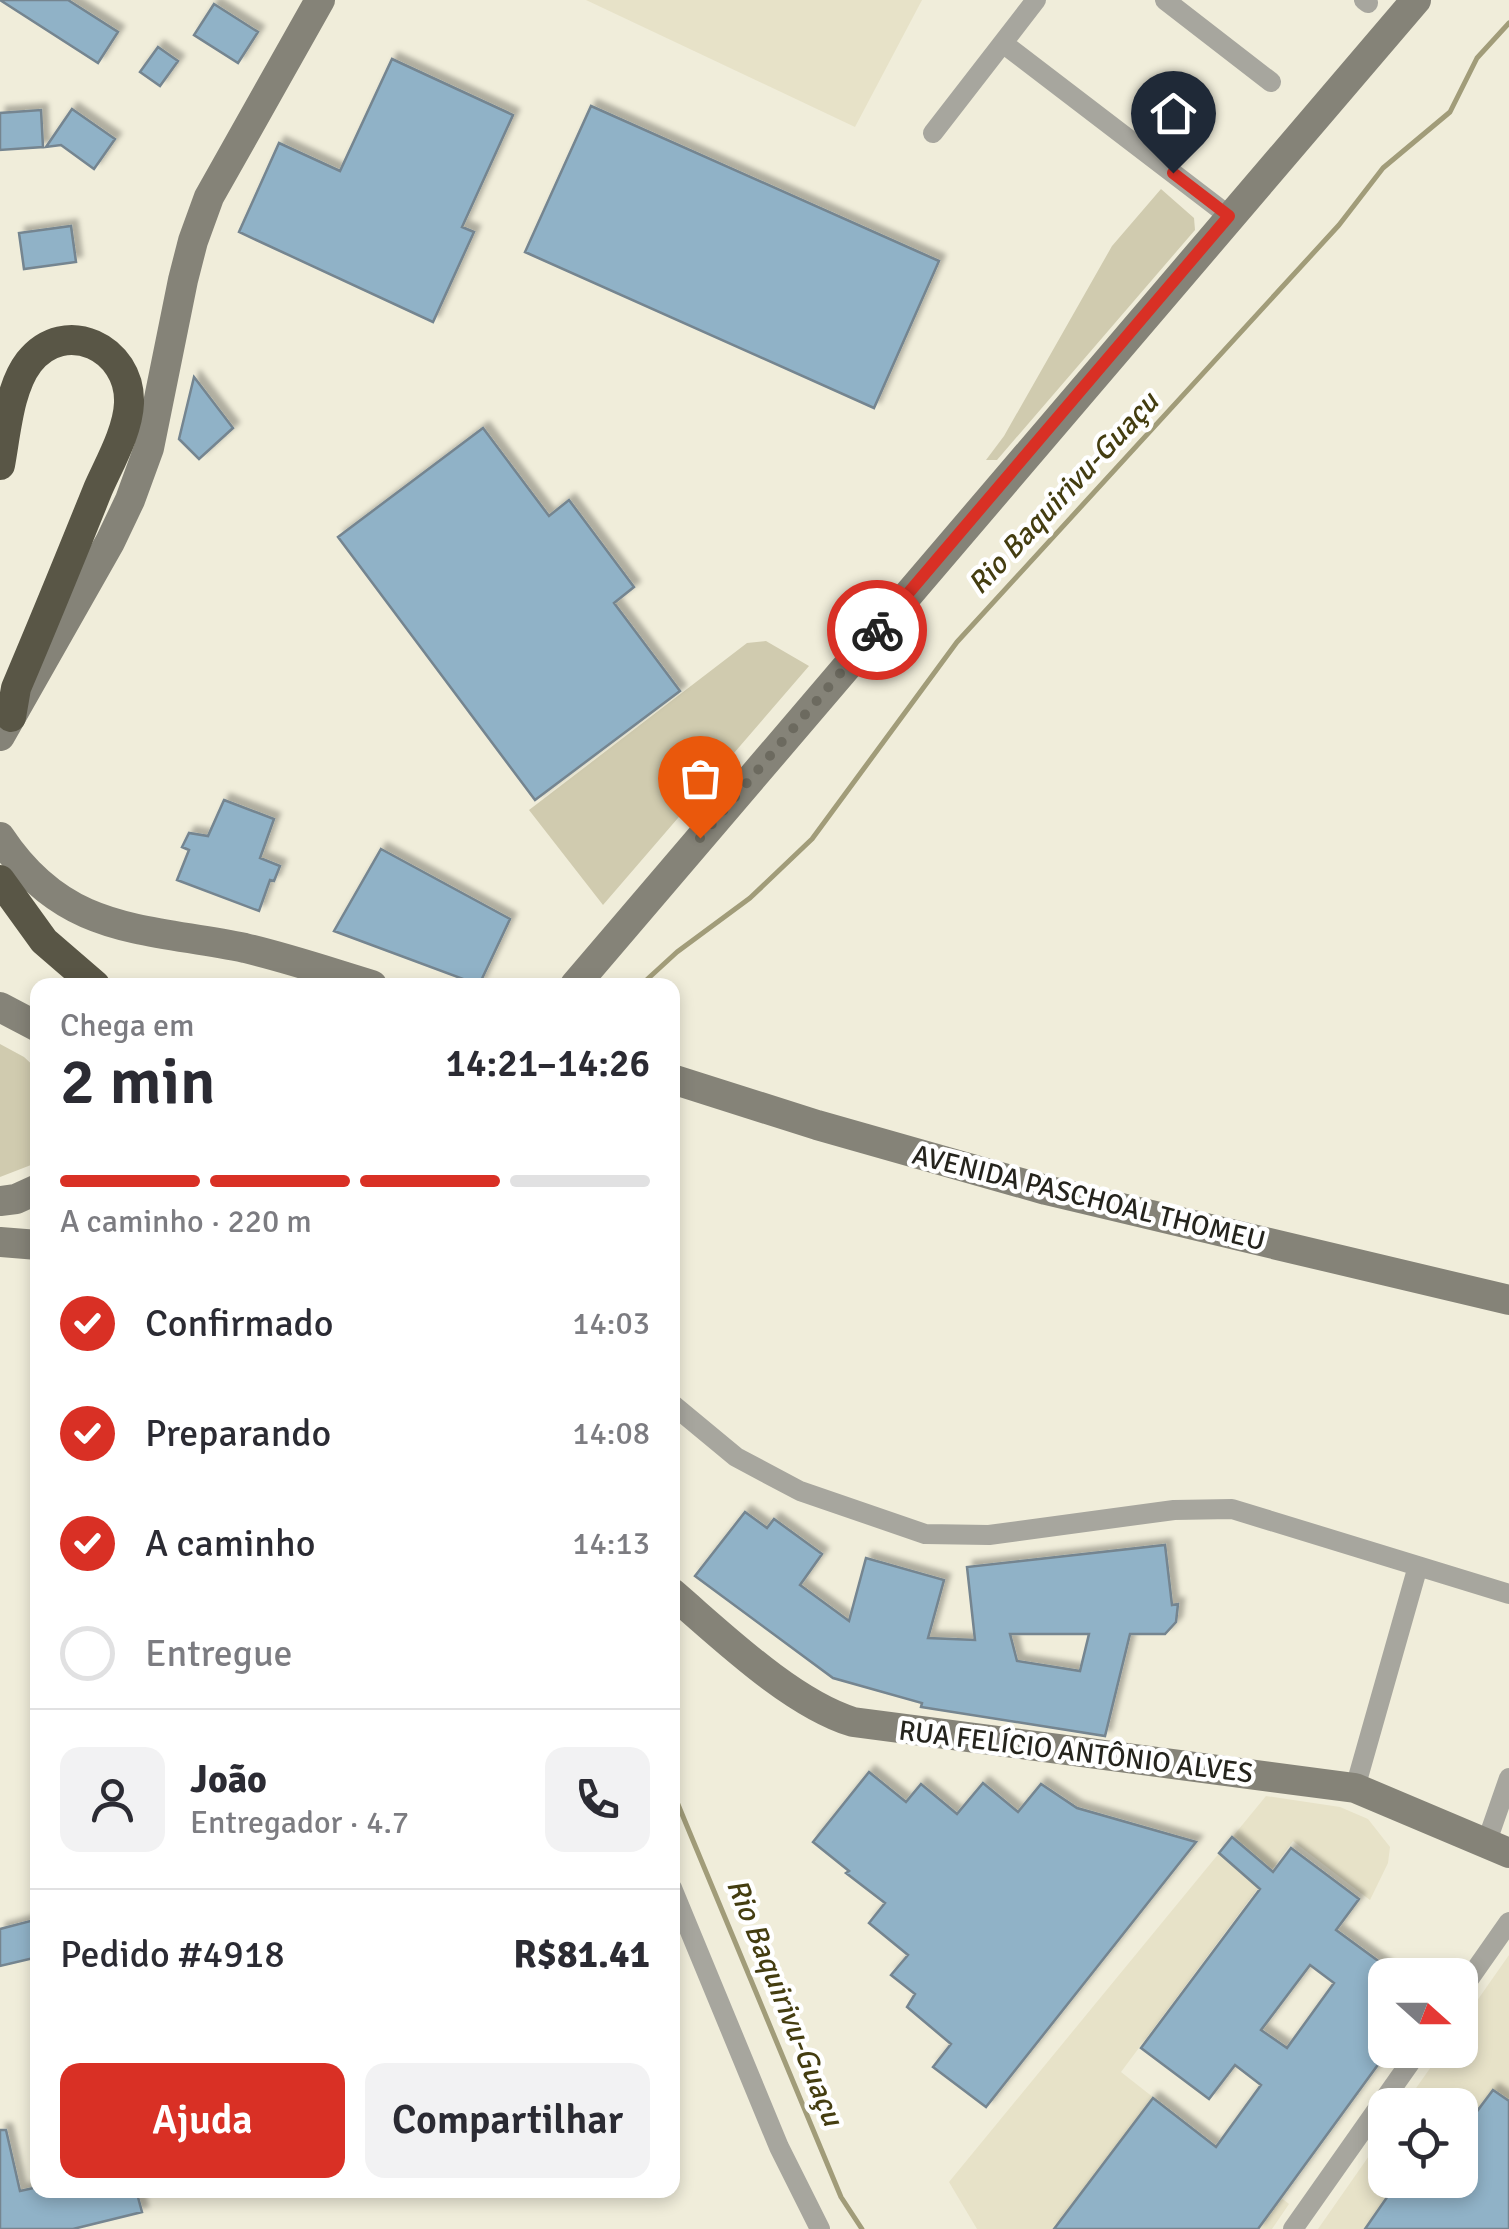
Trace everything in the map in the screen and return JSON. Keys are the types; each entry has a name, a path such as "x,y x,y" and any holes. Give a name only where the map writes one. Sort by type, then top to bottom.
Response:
{"highway":[{"path":"0,465 16,389 27,364 46,345 64,339 84,340 103,349 126,380 130,404 16,688 5,726"},
{"path":"10,876 25,917 53,950 87,978"}],"main road":[{"path":"5,726 130,500 149,448 192,241 209,196 320,0"},
{"path":"582,978 1416,0"},
{"path":"0,837 10,876 88,916 120,927 243,948 348,978"},
{"path":"0,1008 30,1022"},
{"name":"AVENIDA PASCHOAL THOMEU","path":"681,1089 1046,1190 1509,1300"},
{"path":"0,1201 30,1193"},
{"path":"0,1242 30,1244"},
{"name":"RUA FELÍCIO ANTÔNIO ALVES","path":"680,1599 799,1695 842,1718 1354,1788 1498,1849"}],"street":[{"path":"933,132 1036,0"},
{"path":"1165,0 1270,82"},
{"path":"1004,44 1229,216"},
{"path":"680,1411 736,1457 800,1491 924,1534 989,1535 1208,1507 1256,1515 1509,1594"},
{"path":"1354,1788 1418,1566"},
{"path":"1498,1849 1509,1778"},
{"path":"680,1907 779,2147 820,2229"},
{"path":"1478,1966 1509,1922"},
{"path":"1293,2229 1406,2068"}],"shaded area":[{"path":"586,0 922,0 855,127"},
{"path":"1161,189 1194,218 1195,230 997,460 986,460 1004,436 1112,246"},
{"path":"766,641 809,666 603,905 529,810 747,643"},
{"path":"0,1044 30,1063 30,1165 0,1177"},
{"path":"1266,1796 1340,1807 1368,1819 1390,1847 1388,1863 1370,1900 1293,1841 1121,2072 1289,2204 1272,2229 977,2229 949,2182"},
{"path":"1509,1955 1509,2229 1318,2229 1368,2157 1368,2198 1478,2198 1478,2088 1416,2088 1430,2068 1478,2068 1478,1999"}],"building":[{"path":"0,0 68,0 118,32 98,63"},
{"path":"214,4 258,32 238,63 194,35"},
{"path":"158,47 178,61 160,86 140,72"},
{"path":"392,59 513,115 462,227 474,232 433,322 239,232 279,143 340,171"},
{"path":"591,106 939,261 874,408 525,252"},
{"path":"72,109 115,139 94,169 61,145 46,147"},
{"path":"41,110 43,147 0,150 0,113"},
{"path":"71,226 76,262 24,269 19,233"},
{"path":"194,377 233,428 199,459 179,439"},
{"path":"483,428 549,516 569,500 634,587 614,603 680,691 535,800 338,537"},
{"path":"224,800 274,819 260,858 280,866 274,881 270,880 259,911 177,880 189,850 182,847 189,833 208,836"},
{"path":"381,849 510,919 482,978 460,978 334,931"},
{"path":"745,1512 767,1528 774,1519 822,1554 800,1585 849,1621 866,1558 944,1580 928,1638 975,1640 967,1567 1165,1545 1172,1605 1178,1604 1176,1622 1165,1634 1130,1634 1105,1736 921,1707 922,1703 833,1678 695,1576","holes":["1010,1634 1089,1634 1080,1671 1017,1661"]},
{"path":"869,1772 906,1802 921,1784 957,1814 983,1783 1018,1812 1041,1784 1077,1808 1196,1842 986,2107 933,2067 951,2044 907,2007 915,1994 891,1975 908,1955 869,1923 885,1903 813,1842"},
{"path":"1232,1837 1273,1872 1291,1848 1359,1899 1336,1930 1374,1958 1368,1958 1368,2068 1376,2068 1258,2229 1054,2229 1153,2098 1216,2147 1261,2085 1235,2065 1209,2099 1141,2048 1260,1889 1219,1853","holes":["1310,1965 1334,1983 1287,2048 1261,2030"]},
{"path":"30,1921 30,1959 0,1966 0,1929"},
{"path":"1493,2090 1509,2101 1509,2229 1365,2229 1387,2198 1478,2198 1478,2110"},
{"path":"0,2130 6,2130 20,2191 30,2189 30,2198 138,2198 142,2212 73,2229 0,2229"}],"waterway":[{"name":"Rio Baquirivu-Guaçu","path":"649,978 750,898 812,839 957,642 1339,225 1383,168 1450,112 1477,58 1509,23"},
{"name":"Rio Baquirivu-Guaçu","path":"680,1809 841,2197 862,2229"}],"way so far":[{"path":"700,838 877,630"}],"route":[{"path":"877,630 1229,216 1173,173"}]}
